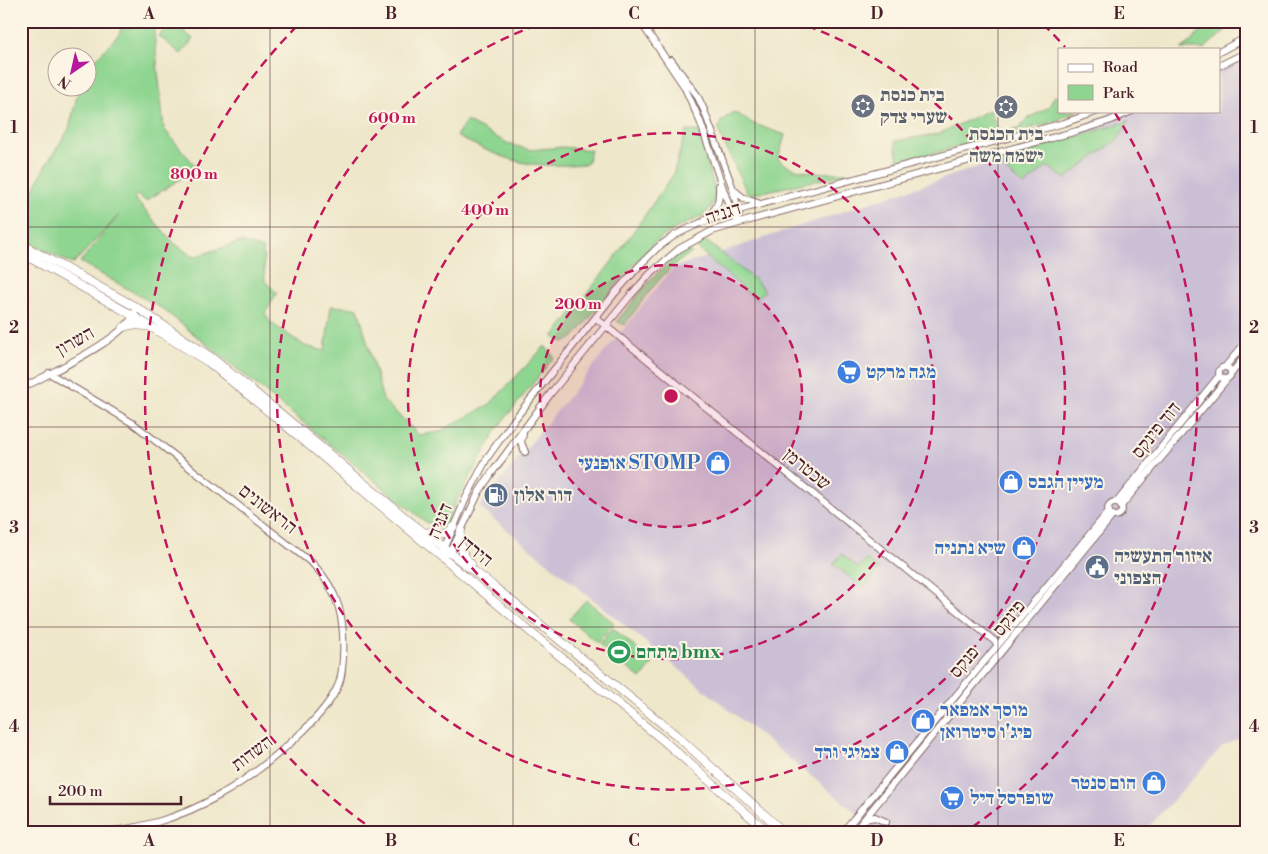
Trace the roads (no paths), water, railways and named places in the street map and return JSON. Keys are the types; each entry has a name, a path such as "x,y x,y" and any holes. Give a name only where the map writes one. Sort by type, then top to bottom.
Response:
{"highway":[{"name":"הירדן","path":"21,244 136,307 211,357 676,735 785,833"},
{"name":"הירדן","path":"21,253 116,305 215,368 286,425 442,558 665,742 769,833"},
{"path":"116,305 123,314 123,326 134,324 150,326"},
{"path":"419,528 442,535 447,534 453,527"},
{"path":"461,530 460,542 464,555 492,585"}],"street":[{"path":"640,21 684,86 700,121 731,212 739,223"},
{"path":"645,21 697,95 733,189 739,210 739,223"},
{"path":"1220,52 1247,38"},
{"path":"1220,66 1247,52"},
{"name":"דגניה","path":"447,549 453,527 474,481 491,452 640,265 657,248 675,235 731,212 1064,123 1095,112"},
{"name":"דגניה","path":"442,558 461,530 482,488 526,427 630,296 678,248 712,231 1077,131 1130,112"},
{"path":"704,222 719,203 719,177"},
{"path":"733,189 745,199 762,204"},
{"name":"השרון","path":"21,389 100,346 123,326 136,307"},
{"name":"שכטרמן","path":"596,318 998,644"},
{"path":"1226,380 1219,376 1219,370 1225,367 1247,342"},
{"path":"1119,504 1121,512 1118,515 1111,513 1110,504 1119,504 1226,380 1230,378 1247,353"},
{"path":"1225,367 1230,370 1231,374"},
{"name":"הראשונים","path":"49,373 134,424 301,554 326,577 334,591 342,618 344,644 341,679 330,700 304,730"},
{"name":"דוד פינקס","path":"1119,504 1219,376"},
{"path":"524,452 521,442 526,427"},
{"name":"פנקס","path":"842,833 998,644 1111,513"},
{"name":"פינקס","path":"854,833 1111,513"},
{"name":"השדות","path":"74,833 128,829 156,822 200,805 220,795 254,772 304,730"},
{"path":"865,819 875,817 886,822"}],"railway":[{"path":"1235,833 1247,820"}],"place":[{"name":"בית כנסת שערי צדק","path":"863,106"},
{"name":"בית הכנסת ישמח משה","path":"1006,107"},
{"name":"מגה מרקט","path":"849,372"},
{"name":"אופנעי STOMP","path":"718,463"},
{"name":"מעיין הגבס","path":"1011,482"},
{"name":"דור אלון","path":"496,495"},
{"name":"שיא נתניה","path":"1024,548"},
{"name":"איזור התעשיה הצפוני","path":"1097,567"},
{"name":"מתחם bmx","path":"619,652"},
{"name":"מוסך אמפאר פיג'ו סיטרואן","path":"923,721"},
{"name":"צמיגי ורד","path":"897,752"},
{"name":"הום סנטר","path":"1154,783"},
{"name":"שופרסל דיל","path":"952,798"}]}
